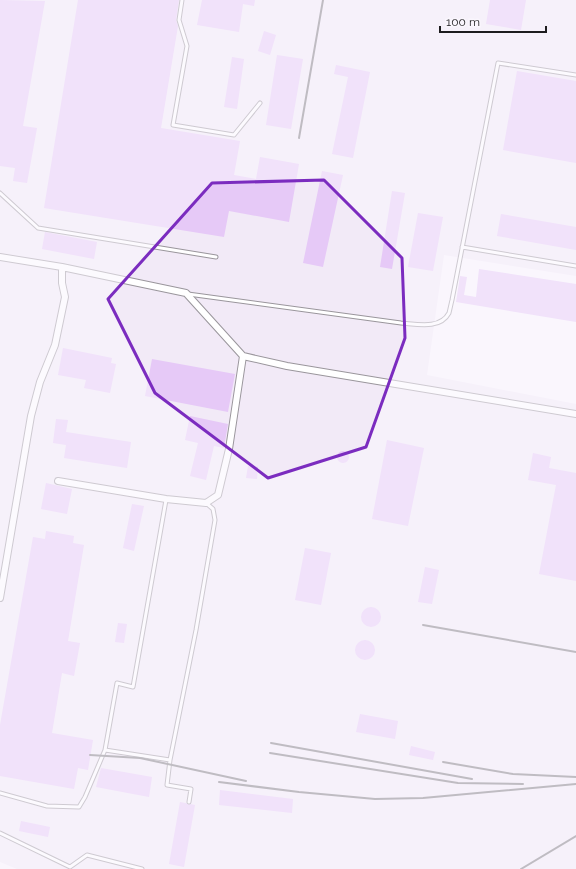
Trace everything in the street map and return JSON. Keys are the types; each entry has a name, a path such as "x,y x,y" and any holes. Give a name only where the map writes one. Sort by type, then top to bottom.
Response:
{"street":[{"path":"0,257 62,267 186,293 243,356 287,366 576,414"},
{"path":"0,598 31,416 40,382 56,345 65,297 62,283 62,267"},
{"path":"58,481 166,499 206,503 218,495 229,449 243,356"}],"lane":[{"path":"182,0 178,20 187,46 173,125 234,135 260,103"},
{"path":"186,293 401,323 424,325 437,324 448,314 498,63 576,75"},
{"path":"0,193 38,228 216,257"},
{"path":"462,247 576,266"},
{"path":"0,794 47,806 79,807 105,750 117,683 133,687 166,499"},
{"path":"188,802 192,789 166,785 196,630 215,520 213,509 206,503"},
{"path":"105,750 170,760"},
{"path":"0,834 70,867 87,855 142,869"}],"highlighted area":[{"path":"324,180 402,258 405,338 366,447 268,478 155,393 108,299 212,183"}],"shaded area":[{"path":"0,0 576,0 576,276 444,255 427,375 576,404 576,869 17,869 0,862"}],"building":[{"path":"0,0 45,1 23,126 37,128 27,183 13,181 15,168 0,166"},
{"path":"78,0 179,0 176,20 178,26 161,128 240,141 234,175 256,179 260,157 299,164 289,222 229,211 224,237 44,208"},
{"path":"202,0 255,0 254,6 243,4 239,32 197,25"},
{"path":"490,0 526,0 521,30 486,24"},
{"path":"264,31 276,35 270,55 258,51"},
{"path":"277,55 303,59 291,129 266,125"},
{"path":"232,57 244,59 237,109 224,107"},
{"path":"336,65 370,72 353,158 332,154 348,77 334,74"},
{"path":"517,71 576,81 576,163 503,150"},
{"path":"322,171 343,175 323,267 303,263"},
{"path":"392,191 405,193 392,269 380,267"},
{"path":"418,213 443,217 433,271 408,267"},
{"path":"501,214 576,227 576,250 497,236"},
{"path":"45,232 97,242 94,259 42,249"},
{"path":"479,269 576,284 576,322 456,302 460,276 467,277 464,295 476,297"},
{"path":"63,348 112,358 111,363 116,364 110,393 84,388 86,380 58,375"},
{"path":"152,359 235,374 228,412 145,396"},
{"path":"190,416 228,424 224,448 214,446 206,480 190,476 198,443 185,440"},
{"path":"56,419 68,420 66,432 131,442 127,468 64,458 66,445 53,443"},
{"path":"387,440 424,448 408,526 372,519"},
{"path":"343,451 347,453 349,457 347,461 343,463 339,461 337,457 339,453"},
{"path":"533,453 551,457 549,468 576,473 576,581 539,574 556,485 528,480"},
{"path":"248,466 258,467 257,479 246,478"},
{"path":"46,483 72,489 67,514 41,509"},
{"path":"132,504 144,506 134,551 123,548"},
{"path":"46,531 74,536 73,543 84,545 68,641 80,643 74,676 62,673 52,733 93,740 88,770 78,768 74,789 0,776 0,725 33,537 45,539"},
{"path":"305,548 331,553 321,605 295,600"},
{"path":"425,567 439,570 432,604 418,602"},
{"path":"371,607 378,610 381,617 378,624 371,627 364,624 361,617 364,610"},
{"path":"118,623 127,624 124,643 115,642"},
{"path":"365,640 372,643 375,650 372,657 365,660 358,657 355,650 358,643"},
{"path":"360,714 398,721 395,739 356,732"},
{"path":"411,746 435,752 433,760 409,755"},
{"path":"101,768 152,777 149,797 96,787"},
{"path":"220,790 293,799 292,813 219,805"},
{"path":"180,802 195,805 184,867 169,864"},
{"path":"21,821 50,827 48,837 19,831"}],"railway":[{"path":"299,138 323,0"},
{"path":"423,625 576,652"},
{"path":"271,743 472,779"},
{"path":"270,753 458,783 523,784"},
{"path":"90,755 140,758 246,781"},
{"path":"443,762 513,774 576,777"},
{"path":"219,782 299,792 375,799 423,798 576,784"},
{"path":"521,869 576,836"}]}
